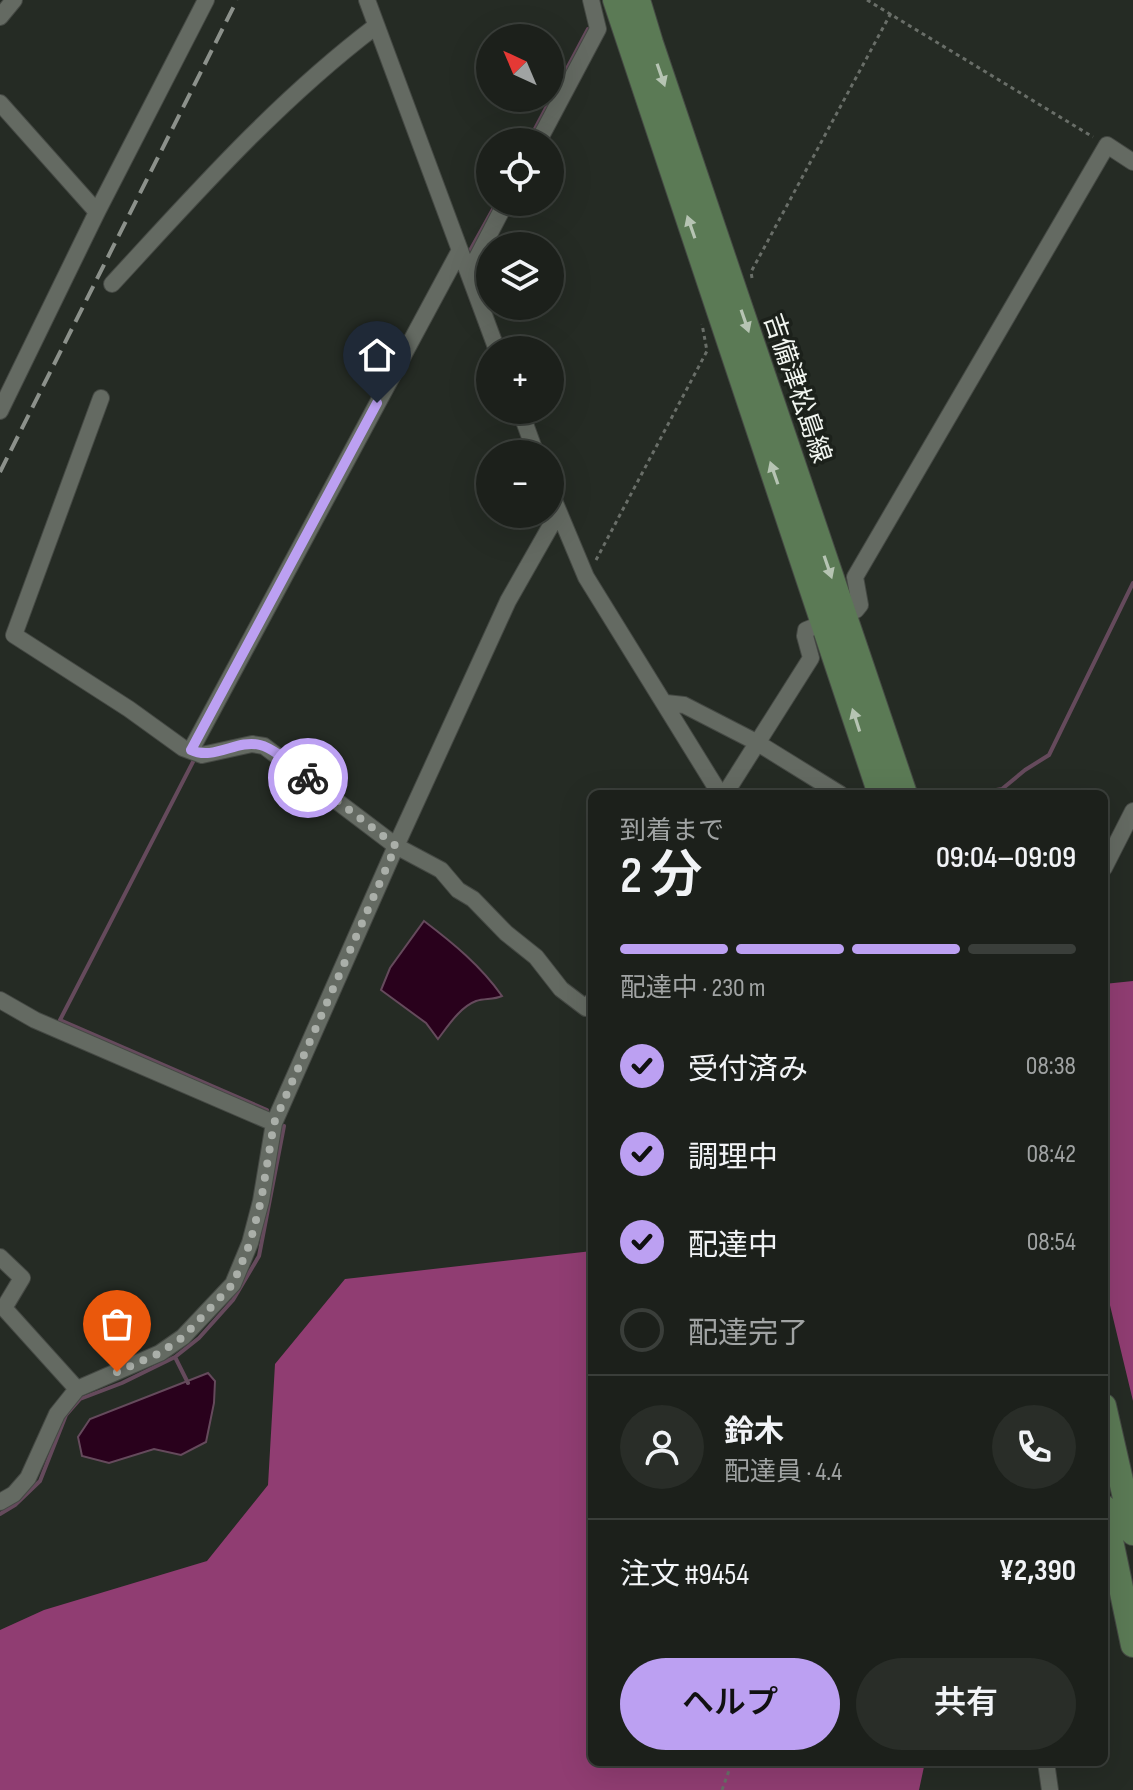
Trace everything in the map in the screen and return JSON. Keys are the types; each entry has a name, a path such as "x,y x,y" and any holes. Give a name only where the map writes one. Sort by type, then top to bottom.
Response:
{"main road":[{"name":"吉備津松島線","path":"615,0 730,309 834,618 903,790"},
{"name":"吉備津松島線","path":"638,0 730,309"},
{"name":"吉備津松島線","path":"834,618 879,790"},
{"path":"1108,1424 1133,1533"},
{"path":"1108,1526 1133,1645"}],"street":[{"path":"0,17 14,0"},
{"path":"0,411 97,212 206,0"},
{"path":"367,0 492,336"},
{"path":"545,128 598,29 591,0"},
{"path":"112,284 211,177 298,91 376,26"},
{"path":"0,103 97,212"},
{"path":"726,790 811,658 806,630 856,610 860,605 855,577 1107,145 1133,162"},
{"path":"196,752 464,260 496,216"},
{"path":"101,398 14,635 129,709 183,748 196,752 252,744 264,746 396,846 441,870 458,890 473,899 506,933 536,957 561,989 586,1008 588,1006"},
{"path":"564,527 586,577 720,790"},
{"path":"0,1502 14,1494 28,1478 57,1414 77,1389 160,1353 183,1337 233,1284 250,1243 261,1201 274,1123 508,601 549,528"},
{"path":"666,703 684,705 756,742 834,790"},
{"path":"1108,858 1133,811"},
{"path":"0,1000 35,1020 274,1123"},
{"path":"0,1257 22,1278 4,1308 77,1389"},
{"path":"1047,1766 1050,1790"}],"path":[{"path":"867,0 1107,145"},
{"path":"586,577 707,351 703,319 757,296 751,272 891,13"},
{"path":"722,1790 731,1766"}],"shaded area":[{"path":"424,921 466,956 502,996 470,1004 438,1039 426,1023 381,990 390,968"},
{"path":"1133,981 1133,1401 1108,1297 1108,984"},
{"path":"588,1251 588,1766 924,1766 919,1790 0,1790 0,1630 44,1610 207,1561 268,1485 275,1364 345,1279"},
{"path":"208,1373 215,1381 206,1442 181,1455 154,1449 109,1463 82,1456 78,1437 90,1419"}],"waterway":[{"path":"535,128 588,29"},
{"path":"467,256 489,216"},
{"path":"996,790 1049,755 1133,583"},
{"path":"196,756 60,1020 267,1110"},
{"path":"0,1514 15,1505 40,1481 66,1415 80,1399 175,1357 199,1338 233,1300 259,1256 284,1126"},
{"path":"175,1357 188,1383"}],"railway":[{"path":"0,472 237,0"}],"way so far":[{"path":"117,1372 160,1353 183,1337 233,1284 250,1243 261,1201 274,1123 396,846 308,778"}],"route":[{"path":"308,778 264,746 252,744 202,755 191,750 377,403"}]}
